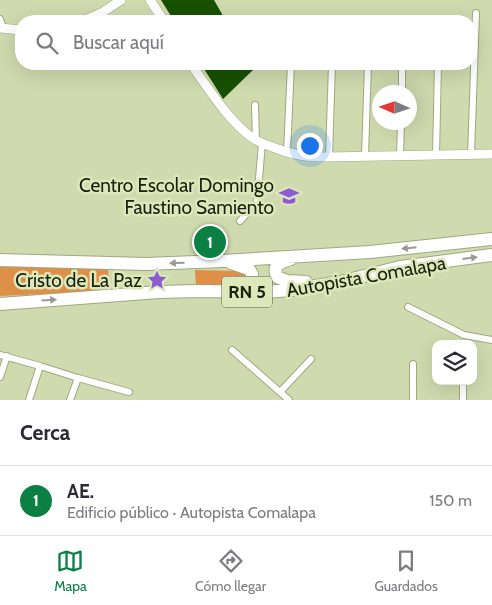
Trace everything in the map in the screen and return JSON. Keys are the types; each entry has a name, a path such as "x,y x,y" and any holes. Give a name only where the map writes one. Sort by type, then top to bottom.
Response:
{"highway":[{"name":"Autopista Comalapa","path":"0,260 146,264 222,261 370,252 492,239"},
{"path":"316,255 281,263 276,266 276,274 280,279 292,282 340,282"},
{"name":"Autopista Comalapa","path":"0,304 141,293 291,290 340,282 400,266 492,255"},
{"path":"216,291 244,286 252,280 252,274 249,269 222,261"}],"main road":[{"path":"96,15 121,0"},
{"path":"150,0 160,15"},
{"path":"2,28 15,29"},
{"path":"195,70 207,88 245,132 259,142 288,153 308,157 492,154"}],"street":[{"path":"0,19 2,28"},
{"path":"288,153 291,70"},
{"path":"329,157 332,70"},
{"path":"365,156 368,70"},
{"path":"402,70 402,85"},
{"path":"436,155 438,70"},
{"path":"472,155 474,70"},
{"path":"240,220 257,202 259,142 255,106"},
{"path":"400,156 401,130"},
{"path":"408,306 464,335 492,340"},
{"path":"464,335 464,340"},
{"path":"232,350 289,400"},
{"path":"0,377 3,356 129,392"},
{"path":"280,392 311,359"},
{"path":"412,364 413,400"},
{"path":"29,400 40,366"},
{"path":"70,400 78,378"},
{"path":"463,385 463,400"}],"shaded area":[{"path":"0,266 108,269 110,291 0,296"},
{"path":"195,270 239,271 246,275 246,281 230,286 196,286"}],"building":[{"path":"161,0 214,0 223,15 170,15"},
{"path":"205,70 253,70 223,99"}],"place":[{"name":"Centro Escolar Domingo Faustino Samiento","path":"289,196"},
{"name":"AE.","path":"210,242"},
{"name":"Cristo de La Paz","path":"157,280"}]}
